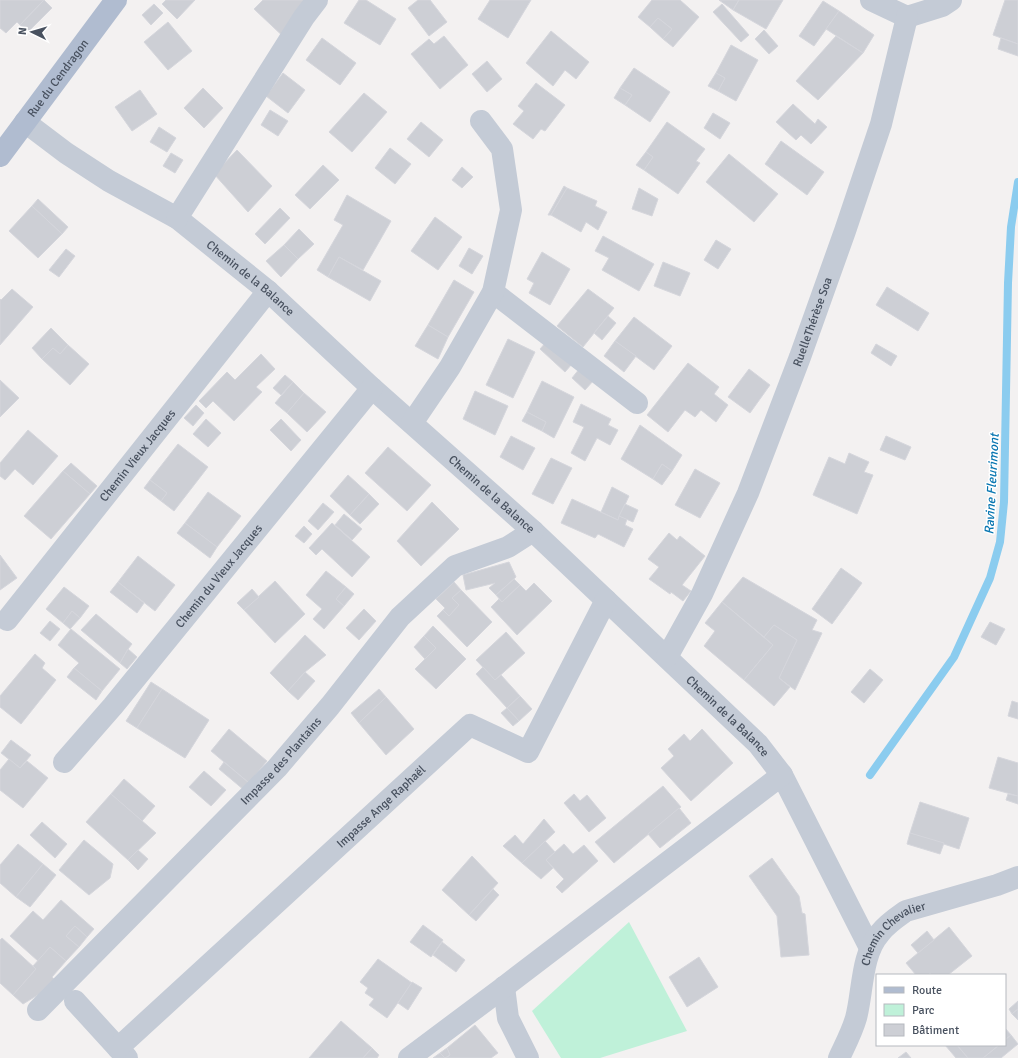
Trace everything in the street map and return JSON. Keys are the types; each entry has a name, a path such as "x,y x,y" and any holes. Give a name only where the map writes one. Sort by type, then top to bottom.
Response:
{"main road":[{"name":"Rue du Cendragon","path":"0,156 116,0"}],"street":[{"path":"177,218 304,17 317,0"},
{"path":"870,0 907,17 942,6 951,0"},
{"name":"RuelleThérèse Soa","path":"667,658 702,594 748,493 800,357 846,231 880,124 907,17"},
{"path":"412,423 450,367 493,292 511,210 502,149 481,121"},
{"name":"Chemin de la Balance","path":"25,122 66,153 109,181 177,218 268,291 372,388 533,531 758,744 782,775 870,948"},
{"name":"Chemin Vieux Jacques","path":"7,620 268,291"},
{"path":"493,292 637,403"},
{"name":"Chemin du Vieux Jacques","path":"64,762 113,706 372,388"},
{"name":"Impasse des Plantains","path":"38,1010 277,768 330,706 400,617 455,566 508,547 533,531"},
{"name":"Impasse Ange Raphaël","path":"75,1001 122,1053 470,725 528,752 606,600"},
{"path":"408,1058 504,987 782,775"},
{"name":"Chemin Chevalier","path":"839,1058 852,1032 863,973 870,948 878,934 894,919 906,911 997,885 1018,877"},
{"path":"504,987 508,1018 528,1058"}],"green space":[{"path":"629,922 687,1031 600,1058 561,1058 532,1011"}],"building":[{"path":"0,0 44,0 20,25 17,22 6,33 0,28"},
{"path":"44,0 52,8 28,32 20,25"},
{"path":"166,0 195,0 177,19 162,4"},
{"path":"263,0 304,0 288,41 254,9"},
{"path":"359,0 366,0 396,19 380,45 344,23"},
{"path":"418,0 430,0 447,22 429,36 408,8"},
{"path":"490,0 531,0 508,38 478,19"},
{"path":"652,0 680,0 699,17 673,47 663,39 672,29 658,18 650,27 638,17"},
{"path":"719,0 739,0 733,10"},
{"path":"739,0 783,0 766,29 733,10"},
{"path":"1005,0 1018,0 1018,44 993,35"},
{"path":"823,1 839,11 814,46 799,36"},
{"path":"154,4 163,13 151,25 142,15"},
{"path":"722,4 749,35 741,42 713,12"},
{"path":"839,11 874,35 863,53 826,29"},
{"path":"658,18 672,29 663,39 650,27"},
{"path":"168,22 192,51 168,70 144,42"},
{"path":"764,30 778,46 769,54 755,39"},
{"path":"551,31 589,62 576,79 565,70 553,86 526,63"},
{"path":"444,36 468,65 440,89 411,54 429,39 434,44"},
{"path":"836,36 863,53 818,100 796,81"},
{"path":"322,38 356,63 340,85 306,60"},
{"path":"1001,38 1018,44 1018,56 998,49"},
{"path":"731,45 758,60 736,101 718,91 725,78 716,73"},
{"path":"487,61 502,79 487,92 472,74"},
{"path":"634,68 670,92 650,122 625,105 632,95 620,88"},
{"path":"283,73 305,90 288,113 266,96"},
{"path":"716,73 725,78 718,91 708,86"},
{"path":"536,83 565,105 545,131 541,129 533,139 513,124 524,111 518,106"},
{"path":"203,88 223,108 204,128 184,108"},
{"path":"620,88 632,95 625,105 614,98"},
{"path":"140,90 157,114 132,131 115,107"},
{"path":"364,93 387,112 352,152 329,132"},
{"path":"793,104 815,124 818,119 827,127 811,144 801,135 796,140 776,122"},
{"path":"270,110 288,121 278,136 261,125"},
{"path":"713,113 730,123 720,139 704,128"},
{"path":"421,122 443,140 429,157 407,139"},
{"path":"667,122 705,149 696,161 700,163 678,194 644,170 653,157 646,152"},
{"path":"159,127 176,138 167,152 150,142"},
{"path":"781,141 824,172 807,195 765,164"},
{"path":"390,148 411,164 395,184 375,168"},
{"path":"237,150 272,186 248,212 214,174"},
{"path":"646,152 653,157 644,170 636,165"},
{"path":"171,153 183,160 175,173 163,166"},
{"path":"729,154 778,194 754,222 706,182"},
{"path":"323,165 339,180 310,209 295,195"},
{"path":"462,167 473,177 462,188 452,180"},
{"path":"564,186 567,188 551,215 548,215"},
{"path":"567,188 597,201 595,206 607,212 598,230 586,222 581,232 551,215"},
{"path":"639,188 658,199 652,216 632,209"},
{"path":"347,195 391,221 363,270 339,257 328,277 317,270 343,225 334,220"},
{"path":"38,199 68,227 62,234 32,206"},
{"path":"32,206 62,234 38,258 9,231"},
{"path":"280,208 290,218 265,244 255,234"},
{"path":"435,217 462,237 438,270 411,251"},
{"path":"299,229 314,244 298,259 284,245"},
{"path":"603,236 654,264 639,291 602,270 609,258 595,251"},
{"path":"716,240 731,249 718,269 704,260"},
{"path":"284,245 298,259 281,277 266,261"},
{"path":"469,248 483,256 472,274 459,266"},
{"path":"66,249 75,256 59,277 49,270"},
{"path":"542,252 570,269 550,305 529,293 534,283 527,279"},
{"path":"339,257 381,281 370,301 328,277"},
{"path":"663,262 690,273 680,296 654,286"},
{"path":"454,280 474,292 448,337 428,325"},
{"path":"887,287 929,313 918,331 876,305"},
{"path":"12,289 33,307 0,345 0,299 1,300"},
{"path":"588,289 614,308 583,347 557,326"},
{"path":"608,316 616,323 602,340 594,333"},
{"path":"634,317 672,346 654,370 615,341"},
{"path":"428,325 448,337 438,359 415,346"},
{"path":"51,328 68,345 60,354 53,348 42,359 32,348"},
{"path":"508,339 535,352 513,398 486,385"},
{"path":"547,341 572,364 565,372 540,349"},
{"path":"615,341 636,356 624,372 604,356"},
{"path":"876,344 897,356 891,366 871,353"},
{"path":"68,345 89,364 70,385 42,359 53,348 60,354"},
{"path":"261,354 275,369 256,387 262,392 234,421 213,401 206,408 199,401 227,372 235,380"},
{"path":"688,363 719,387 714,394 728,405 716,422 701,410 695,417 685,410 668,432 647,415"},
{"path":"580,368 594,380 585,390 572,378"},
{"path":"749,369 770,385 750,413 728,397"},
{"path":"285,375 293,382 281,395 273,388"},
{"path":"0,380 19,398 0,417"},
{"path":"542,381 574,397 554,438 542,431 546,422 527,412"},
{"path":"293,382 304,393 287,413 275,403"},
{"path":"475,391 508,406 495,435 463,419"},
{"path":"304,393 326,412 307,432 287,413"},
{"path":"581,404 611,419 608,425 618,430 610,445 597,438 585,461 571,453 584,427 573,422"},
{"path":"196,405 204,413 193,426 184,418"},
{"path":"527,412 546,422 542,431 522,421"},
{"path":"206,419 221,433 208,447 193,434"},
{"path":"281,419 301,440 291,451 270,430"},
{"path":"640,425 682,455 672,471 662,464 653,479 621,459"},
{"path":"28,430 58,456 33,485 15,469 5,480 0,476 0,463"},
{"path":"511,436 535,448 523,470 500,457"},
{"path":"886,436 911,447 905,460 880,450"},
{"path":"178,444 208,467 174,511 161,501 167,493 150,480"},
{"path":"388,447 431,485 407,511 365,473"},
{"path":"849,453 869,462 864,472 873,475 857,514 813,495 829,457 845,464"},
{"path":"551,458 572,468 553,504 532,494"},
{"path":"71,463 97,486 90,494 63,471"},
{"path":"662,464 672,471 662,485 653,479"},
{"path":"695,469 720,483 700,518 675,505"},
{"path":"63,471 90,494 51,539 24,516"},
{"path":"348,475 369,494 350,515 330,496"},
{"path":"150,480 167,493 161,501 144,488"},
{"path":"612,487 629,496 618,520 601,512"},
{"path":"208,492 241,516 217,547 185,523"},
{"path":"369,494 379,504 360,524 350,515"},
{"path":"572,499 618,520 619,516 627,519 625,525 633,529 624,547 598,534 595,538 561,523"},
{"path":"432,502 459,529 421,566 397,541"},
{"path":"323,503 334,512 318,530 308,521"},
{"path":"625,504 638,510 633,522 619,516"},
{"path":"344,514 362,529 352,540 335,525"},
{"path":"185,523 217,547 210,558 177,533"},
{"path":"332,523 370,557 352,577 322,549 316,555 309,548"},
{"path":"304,526 312,534 304,543 295,536"},
{"path":"669,533 677,540 680,536 705,556 682,585 691,591 683,601 649,579 659,567 648,559"},
{"path":"0,555 17,578 0,590"},
{"path":"138,556 175,585 155,611 118,582"},
{"path":"509,562 516,577 496,595 489,588 495,583 466,590 463,575"},
{"path":"841,568 862,583 832,624 812,609"},
{"path":"326,571 346,587 336,599 344,606 324,629 313,619 322,609 306,595"},
{"path":"743,577 817,620 812,630 822,633 795,690 779,678 797,640 774,625 764,637 722,602"},
{"path":"514,579 520,585 502,602 496,595"},
{"path":"275,581 305,614 275,643 244,610"},
{"path":"118,582 144,603 137,613 110,592"},
{"path":"454,582 461,590 452,598 459,605 449,616 443,610 445,608 436,599"},
{"path":"534,583 552,601 517,635 491,607 499,599 502,602 520,585 526,591"},
{"path":"64,587 89,606 80,618 72,611 63,623 46,609"},
{"path":"346,587 354,594 344,606 336,599"},
{"path":"252,589 259,597 244,610 237,603"},
{"path":"461,590 492,622 467,647 437,616 443,610 449,616 459,605 452,598"},
{"path":"722,602 773,645 744,680 704,646 715,631 705,623"},
{"path":"364,609 376,621 359,640 346,628"},
{"path":"72,611 80,618 70,629 63,623"},
{"path":"96,614 132,644 120,663 81,630"},
{"path":"50,621 60,629 50,641 40,633"},
{"path":"990,622 1005,629 996,645 981,637"},
{"path":"774,625 797,640 779,678 790,687 774,706 744,680 773,645 764,637"},
{"path":"433,626 466,659 436,689 415,669 436,648 424,636"},
{"path":"71,629 120,669 102,691 74,668 79,663 58,645"},
{"path":"506,632 525,653 495,680 476,660"},
{"path":"305,635 326,655 305,672 288,691 270,673"},
{"path":"424,636 436,648 425,659 414,647"},
{"path":"128,649 137,657 127,669 120,663"},
{"path":"35,654 45,663 42,668 56,680 21,724 0,707 0,696"},
{"path":"483,667 495,680 501,675 520,696 507,708 476,674"},
{"path":"74,668 102,691 96,700 67,677"},
{"path":"870,669 883,680 864,703 851,692"},
{"path":"305,672 315,681 298,700 288,691"},
{"path":"151,682 162,689 137,728 126,721"},
{"path":"162,689 209,720 185,758 137,728"},
{"path":"379,689 386,697 359,723 351,713"},
{"path":"520,696 532,709 519,721 507,708"},
{"path":"386,697 414,729 386,755 359,723"},
{"path":"1012,701 1018,703 1018,719 1008,716"},
{"path":"507,708 519,721 513,726 501,713"},
{"path":"229,729 267,761 249,783 211,751"},
{"path":"702,729 733,763 691,801 661,768 674,756 668,749 684,734 690,741"},
{"path":"11,740 31,755 20,768 1,753"},
{"path":"998,757 1018,763 1018,796 989,788"},
{"path":"9,759 20,768 27,761 48,778 23,808 0,790 0,770"},
{"path":"224,762 249,783 244,790 219,769"},
{"path":"204,771 226,790 211,806 189,787"},
{"path":"124,779 155,806 142,821 111,794"},
{"path":"663,786 681,807 614,863 595,842"},
{"path":"111,794 156,833 128,860 86,822"},
{"path":"574,794 580,801 587,795 606,818 589,832 564,803"},
{"path":"1008,794 1018,796 1018,804 1006,800"},
{"path":"920,802 969,818 959,849 910,833"},
{"path":"679,808 691,823 660,848 648,834"},
{"path":"544,819 555,832 522,863 503,846 515,835 523,844"},
{"path":"42,822 67,844 55,858 30,835"},
{"path":"910,833 944,843 940,854 907,844"},
{"path":"84,840 113,864 110,878 89,895 59,870"},
{"path":"545,841 555,852 546,860 553,868 541,879 522,863"},
{"path":"18,844 43,864 16,897 0,883 0,865"},
{"path":"564,844 573,854 584,845 598,861 562,893 556,887 564,879 546,860"},
{"path":"138,850 148,859 138,870 128,860"},
{"path":"472,856 498,883 469,915 442,890"},
{"path":"772,858 799,896 802,913 805,914 809,955 781,957 777,916 749,876"},
{"path":"43,864 56,875 30,907 16,897"},
{"path":"493,889 499,895 476,921 469,915"},
{"path":"61,900 94,929 87,937 75,926 66,936 79,947 66,961 50,947 38,961 10,936 33,911 43,920"},
{"path":"423,925 443,940 431,957 410,942"},
{"path":"75,926 87,937 79,947 66,936"},
{"path":"949,927 972,956 949,974 915,974 906,963"},
{"path":"927,931 934,940 918,953 911,945"},
{"path":"2,938 36,969 13,995 0,983 0,940"},
{"path":"442,942 465,960 456,972 433,955"},
{"path":"50,947 66,961 52,977 56,981 46,990 23,1004 13,995 36,969 33,966"},
{"path":"699,957 718,987 687,1007 669,977"},
{"path":"378,959 412,983 387,1018 369,1005 374,999 365,993 368,988 360,982"},
{"path":"412,982 422,988 408,1010 398,1003"},
{"path":"1018,1001 1018,1009 1012,1014 1009,1009"},
{"path":"1018,1009 1018,1020 1012,1014"},
{"path":"341,1021 372,1048 363,1058 309,1058"},
{"path":"475,1025 498,1053 491,1058 446,1058 450,1055 447,1048"},
{"path":"1006,1029 1011,1035 1006,1039"},
{"path":"1011,1035 1018,1044 1001,1058 983,1058 998,1046 1006,1046 1006,1039"},
{"path":"946,1046 958,1046 968,1058 956,1058"},
{"path":"958,1046 998,1046 983,1058 968,1058"},
{"path":"372,1048 379,1055 377,1058 363,1058"},
{"path":"447,1048 450,1055 445,1058 440,1053"},
{"path":"906,1052 911,1058 898,1058"},
{"path":"440,1053 445,1058 433,1058"}],"waterway":[{"name":"Ravine Fleurimont","path":"870,775 954,657 990,578 1000,542 1004,502 1008,283 1011,227 1018,182"}]}
